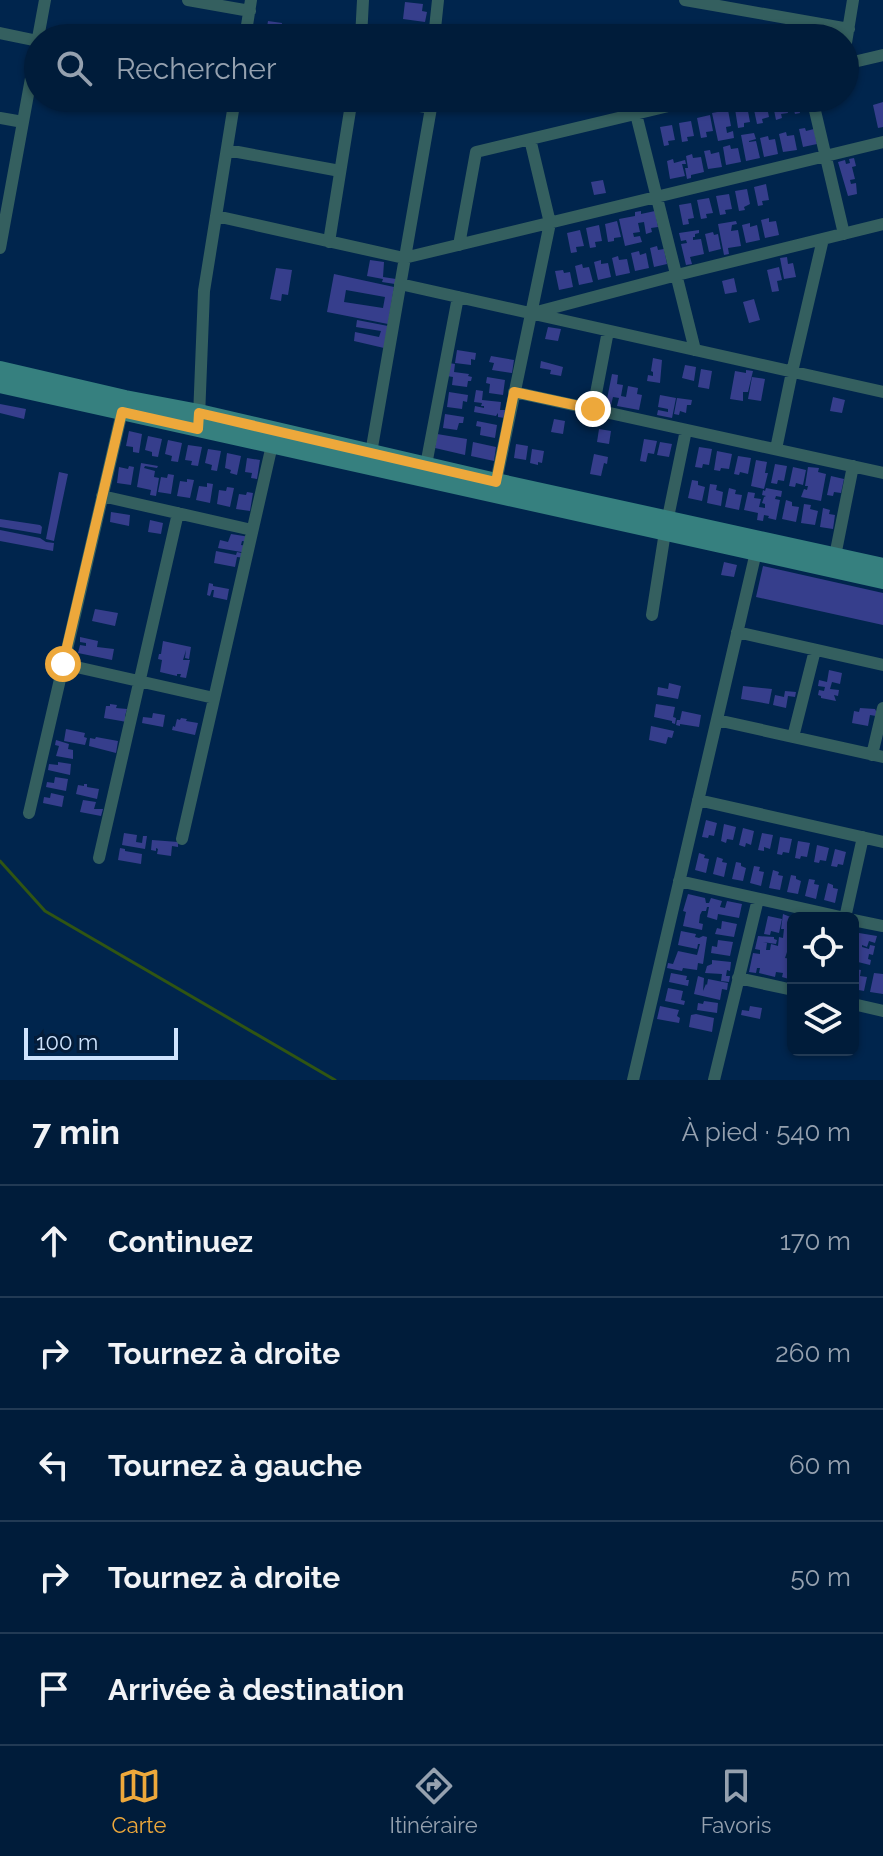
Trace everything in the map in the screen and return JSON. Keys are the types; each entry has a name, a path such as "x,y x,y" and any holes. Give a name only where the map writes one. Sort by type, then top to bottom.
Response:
{"street":[{"path":"41,24 45,0"},
{"path":"188,0 250,6"},
{"path":"362,24 363,0"},
{"path":"435,24 438,0"},
{"path":"685,0 821,24"},
{"path":"850,24 853,0"},
{"path":"0,33 24,37"},
{"path":"859,61 883,55"},
{"path":"0,248 4,202 25,112"},
{"path":"198,421 204,291 233,112"},
{"path":"329,242 350,112"},
{"path":"371,453 430,112"},
{"path":"459,245 476,152 644,112"},
{"path":"815,112 844,234"},
{"path":"636,114 695,350"},
{"path":"0,118 23,122"},
{"path":"496,482 550,223 530,139"},
{"path":"216,216 404,258 883,142"},
{"path":"227,150 340,171"},
{"path":"531,313 883,224"},
{"path":"776,449 823,239"},
{"path":"400,284 883,392"},
{"path":"426,465 458,297"},
{"path":"593,409 608,331"},
{"path":"0,370 125,399 272,445 883,567"},
{"path":"0,384 122,412 198,421 426,465 666,525 756,552 883,580"},
{"path":"514,392 883,473"},
{"path":"29,813 122,412"},
{"path":"652,615 666,525 686,430"},
{"path":"182,839 272,445"},
{"path":"835,556 853,466"},
{"path":"102,496 252,530"},
{"path":"99,858 178,513"},
{"path":"618,1079 631,1080 756,552"},
{"path":"737,632 883,665"},
{"path":"793,737 815,650"},
{"path":"63,664 214,698"},
{"path":"717,720 877,756 883,708"},
{"path":"698,800 883,842"},
{"path":"846,912 863,837"},
{"path":"679,881 818,912"},
{"path":"714,1080 758,899"},
{"path":"859,921 883,926"},
{"path":"738,978 787,989"},
{"path":"859,1005 883,1011"}],"building":[{"path":"405,2 423,4 422,11 427,12 425,22 403,19"},
{"path":"883,102 883,127 878,128 873,105"},
{"path":"728,112 731,126 726,127 727,133 733,131 734,138 718,141 712,113"},
{"path":"735,112 748,112 750,122 738,128"},
{"path":"754,112 768,112 769,117 757,124"},
{"path":"774,112 788,112 781,114 782,118 776,120"},
{"path":"710,115 713,131 706,132 707,137 701,138 697,118"},
{"path":"691,121 694,136 682,142 679,123"},
{"path":"672,125 675,140 668,141 669,145 664,146 660,127"},
{"path":"805,128 806,131 814,129 817,144 803,147 799,129"},
{"path":"786,132 787,136 794,135 797,150 783,152 779,134"},
{"path":"754,133 756,139 749,142 756,141 760,158 746,161 741,135"},
{"path":"768,136 769,140 775,139 778,154 764,157 760,138"},
{"path":"730,145 731,149 738,148 741,162 726,165 723,147"},
{"path":"710,150 711,154 719,152 722,167 708,169 704,151"},
{"path":"692,154 693,158 701,157 704,172 687,179 686,156"},
{"path":"854,158 856,166 852,167 855,179 850,180 851,184 856,183 857,194 848,196 838,162 845,160 846,164 850,163 849,159"},
{"path":"673,159 674,163 685,160 686,164 682,164 685,176 670,179 667,161"},
{"path":"603,180 606,193 594,195 591,182"},
{"path":"766,184 769,200 762,201 763,205 758,206 754,187"},
{"path":"747,189 750,204 739,211 735,191"},
{"path":"729,194 732,209 720,215 716,196"},
{"path":"709,198 713,213 701,219 697,200"},
{"path":"691,203 694,218 683,225 679,205"},
{"path":"641,211 641,214 655,211 658,227 651,228 652,232 646,234 644,222 638,223 640,232 633,233 634,237 640,236 642,242 625,246 619,219 635,216 635,212"},
{"path":"769,218 769,222 776,221 779,235 765,238 761,220"},
{"path":"617,221 621,237 608,242 605,224"},
{"path":"736,221 731,231 738,230 741,246 728,248 729,254 724,255 718,224"},
{"path":"750,223 750,227 757,225 760,240 746,243 742,225"},
{"path":"599,225 602,241 595,242 596,247 590,248 586,228"},
{"path":"580,230 584,246 576,247 577,252 571,253 567,233"},
{"path":"699,230 693,240 701,239 704,254 690,257 692,264 686,265 681,244 687,243 686,240 681,241 679,233"},
{"path":"713,232 714,235 718,234 721,249 709,252 705,234"},
{"path":"657,246 658,250 664,249 667,264 654,267 650,248"},
{"path":"639,251 640,255 646,253 649,268 635,271 631,253"},
{"path":"618,256 619,260 627,259 630,273 616,276 612,258"},
{"path":"787,257 788,264 793,263 796,277 784,279 780,258"},
{"path":"370,260 384,262 383,277 396,279 395,284 367,276"},
{"path":"601,260 601,264 608,263 611,277 598,280 594,262"},
{"path":"582,264 583,268 589,267 593,282 579,285 575,266"},
{"path":"779,267 782,280 777,281 779,291 772,292 767,270"},
{"path":"276,268 292,270 288,295 282,294 281,301 270,299"},
{"path":"563,270 564,273 570,272 573,287 559,290 555,271"},
{"path":"334,274 394,287 388,324 327,312","holes":["346,290 385,297 383,308 344,302"]},
{"path":"734,278 737,292 725,294 722,281"},
{"path":"754,299 760,320 749,323 743,302"},
{"path":"357,320 388,326 384,348 354,341 355,332 379,337 381,331 356,327"},
{"path":"548,327 561,329 558,341 545,339"},
{"path":"457,350 476,353 475,360 471,359 471,365 455,363"},
{"path":"491,356 514,360 512,373 492,370 494,363 489,362"},
{"path":"653,358 662,360 660,383 647,381 648,375 653,376"},
{"path":"541,361 563,367 561,376 540,368"},
{"path":"449,363 455,364 454,372 472,377 467,387 452,385 453,377 447,376"},
{"path":"685,365 696,367 694,381 682,378"},
{"path":"701,369 712,371 709,389 698,387"},
{"path":"746,370 753,371 748,392 743,392 743,401 730,399 735,371 746,373"},
{"path":"612,374 618,375 617,384 623,385 621,396 626,397 628,386 638,388 637,394 642,395 639,410 617,406 619,398 613,397 611,405 606,404"},
{"path":"487,377 505,380 503,395 489,393"},
{"path":"752,377 765,379 761,401 748,399"},
{"path":"476,390 483,391 482,400 501,402 500,410 506,410 505,418 498,417 498,413 496,416 474,412 475,406 484,408 482,403 474,402"},
{"path":"449,392 468,395 462,409 447,407"},
{"path":"660,395 676,398 672,418 657,415 658,410 668,412 668,409 658,407"},
{"path":"833,397 845,400 842,413 830,411"},
{"path":"677,398 692,400 691,405 687,405 686,413 680,411 679,415 674,414"},
{"path":"0,404 26,409 24,419 0,413"},
{"path":"445,414 464,417 463,423 459,423 457,430 443,428"},
{"path":"554,419 565,421 563,434 551,432"},
{"path":"477,421 497,425 495,438 480,435 481,427 476,426"},
{"path":"599,429 611,431 609,444 597,442"},
{"path":"129,431 142,434 139,453 133,452 133,447 126,446"},
{"path":"437,434 467,439 465,455 435,448"},
{"path":"148,436 162,439 158,457 145,450"},
{"path":"644,439 657,441 654,454 648,453 646,462 640,461"},
{"path":"168,440 182,443 178,462 171,461 172,456 165,454"},
{"path":"473,442 496,447 494,461 471,456"},
{"path":"660,442 672,444 669,457 657,455"},
{"path":"516,444 528,446 526,460 514,458"},
{"path":"188,445 202,447 198,466 185,460"},
{"path":"699,447 712,449 709,465 703,464 702,468 695,467"},
{"path":"208,449 221,451 217,471 211,470 212,465 205,463"},
{"path":"532,449 544,451 542,463 530,463"},
{"path":"717,451 732,454 729,469 714,470"},
{"path":"227,453 241,456 237,475 225,468"},
{"path":"594,454 608,457 601,476 590,474"},
{"path":"738,456 751,458 748,474 734,474"},
{"path":"247,458 260,460 257,479 251,478 252,473 245,472"},
{"path":"756,460 767,462 764,489 751,486"},
{"path":"141,463 158,466 144,468 155,471 154,477 159,478 156,496 150,495 151,490 137,487"},
{"path":"775,464 787,466 784,481 778,480 777,484 771,483"},
{"path":"129,466 134,467 131,485 117,483 119,467 128,469"},
{"path":"793,467 806,470 803,485 796,483 795,487 789,486"},
{"path":"808,467 819,468 818,472 826,474 821,501 801,497 808,486 805,486"},
{"path":"59,472 68,474 54,541 46,539"},
{"path":"168,474 174,475 171,494 158,492 161,477 167,478"},
{"path":"831,476 844,479 841,493 834,492 833,496 827,495"},
{"path":"187,479 194,480 190,498 177,496 180,481 187,482"},
{"path":"692,480 705,487 702,501 688,498"},
{"path":"207,483 213,484 210,503 196,500 199,486 207,487"},
{"path":"710,484 717,485 716,490 723,492 721,506 707,503"},
{"path":"227,487 234,488 230,507 217,504 219,490 226,491"},
{"path":"729,488 736,490 735,494 742,495 739,510 725,507"},
{"path":"766,488 782,491 781,497 776,496 775,499 780,500 776,520 764,515 763,521 757,520 758,513 744,510 748,492 755,493 754,498 761,499 759,507 765,508 762,503 766,496 762,495"},
{"path":"247,492 253,493 250,511 236,509 239,494 246,495"},
{"path":"786,500 792,502 792,506 799,507 796,522 782,519"},
{"path":"804,504 818,511 815,525 801,523"},
{"path":"823,508 835,515 833,529 820,527"},
{"path":"111,512 130,515 129,526 110,522"},
{"path":"0,519 40,525 41,534 0,527"},
{"path":"150,520 163,523 161,534 148,532"},
{"path":"0,530 54,543 53,551 0,541"},
{"path":"231,534 250,537 249,542 242,541 241,545 248,546 247,553 218,548 220,540 228,542"},
{"path":"216,551 246,554 245,558 237,557 235,567 214,563"},
{"path":"724,562 737,565 734,577 721,575"},
{"path":"763,566 883,593 883,625 756,597"},
{"path":"209,583 229,589 227,600 213,597 214,590 210,596 207,595"},
{"path":"95,609 118,613 115,626 92,621"},
{"path":"80,637 98,641 97,647 114,649 112,660 78,653 80,645 86,646 86,643 80,642"},
{"path":"163,641 191,647 189,659 185,658 186,650 183,660 190,660 186,678 180,677 181,674 160,672 162,660 158,659"},
{"path":"829,670 842,673 840,684 832,682 830,689 839,690 838,696 834,695 836,701 818,695 819,690 824,691 825,687 818,686 819,680 827,682"},
{"path":"669,683 681,686 678,699 657,695 658,687 668,689"},
{"path":"743,686 772,689 769,704 741,699"},
{"path":"785,691 796,692 795,697 788,696 786,708 773,705 775,695 784,697"},
{"path":"110,704 127,709 127,722 104,718 106,706"},
{"path":"656,704 675,707 675,724 654,717"},
{"path":"860,708 876,711 876,716 870,715 868,726 852,723 854,711 859,712"},
{"path":"682,711 701,715 699,727 676,725"},
{"path":"153,713 165,715 163,727 142,723 143,717 152,718"},
{"path":"177,719 198,723 195,735 172,730"},
{"path":"651,726 674,731 672,738 668,737 666,744 649,740"},
{"path":"66,729 85,733 85,745 64,741"},
{"path":"90,738 118,741 116,753 89,746"},
{"path":"56,740 69,744 73,759 56,756 59,746 55,745"},
{"path":"58,762 71,764 70,775 48,770 49,764 58,765"},
{"path":"55,777 68,779 66,791 46,787 47,782 54,783"},
{"path":"78,785 99,789 97,799 76,794"},
{"path":"51,793 64,796 62,807 43,803 44,797 50,798"},
{"path":"83,800 96,802 94,809 103,809 101,816 80,812"},
{"path":"706,820 717,823 714,836 709,835 708,838 702,837"},
{"path":"724,824 736,827 733,840 727,839 726,843 721,841"},
{"path":"743,828 754,831 751,845 746,843 745,847 739,845"},
{"path":"124,833 137,835 136,842 142,843 143,836 147,836 145,849 122,845"},
{"path":"762,833 773,835 770,849 764,847 764,851 758,850"},
{"path":"780,837 792,839 789,853 777,854"},
{"path":"152,840 178,842 178,847 172,846 171,856 157,854 158,849 151,850"},
{"path":"798,841 810,843 807,857 795,858"},
{"path":"817,845 829,848 826,861 814,862"},
{"path":"120,848 142,854 141,864 118,860"},
{"path":"835,849 846,852 843,865 838,864 837,867 831,866"},
{"path":"699,853 709,859 706,873 695,870"},
{"path":"717,857 727,863 724,877 713,874"},
{"path":"736,862 746,868 743,881 732,879"},
{"path":"754,866 764,872 761,886 750,883"},
{"path":"773,870 783,876 780,890 769,888"},
{"path":"791,875 801,881 798,894 787,892"},
{"path":"809,879 819,885 816,899 805,896"},
{"path":"828,883 838,889 835,903 824,900"},
{"path":"688,894 705,898 706,903 711,898 722,901 720,907 725,908 727,901 742,904 739,918 718,914 717,920 707,917 707,907 700,915 702,930 683,926"},
{"path":"783,914 787,916 787,978 782,977 783,973 776,972 775,977 759,973 760,968 756,973 749,972 753,953 760,954 760,950 755,949 758,936 777,940 776,944 763,942 767,943 766,950 770,950 771,944 778,946 779,937 783,938 784,929 781,929"},
{"path":"768,916 782,919 779,933 771,931 770,935 764,934"},
{"path":"722,921 737,924 734,937 715,934 717,928 721,929"},
{"path":"681,931 696,934 695,937 699,938 707,937 703,964 698,963 697,970 667,968 668,963 673,964 678,951 697,955 700,944 697,949 678,945"},
{"path":"859,933 877,936 875,943 869,941 867,947 862,945 869,949 870,945 875,946 873,955 869,954 870,965 859,962"},
{"path":"718,940 733,942 730,956 711,953 712,946 717,947"},
{"path":"712,960 731,962 726,976 730,976 729,982 721,981 722,974 705,973"},
{"path":"859,970 860,976 867,977 864,991 859,990"},
{"path":"671,973 687,976 688,986 669,982"},
{"path":"874,973 883,974 883,994 870,992"},
{"path":"698,976 704,978 703,991 708,979 728,983 727,990 722,989 720,1000 694,994"},
{"path":"668,988 683,991 681,1000 685,1001 684,1005 665,1001"},
{"path":"704,1001 718,1003 717,1013 697,1010 698,1003 703,1004"},
{"path":"660,1006 679,1010 679,1023 657,1019"},
{"path":"750,1006 762,1008 760,1019 741,1015 742,1010 749,1011"},
{"path":"691,1015 714,1018 712,1032 689,1027"}],"waterway":[{"path":"0,861 45,911 335,1080"}],"route":[{"path":"63,664 122,412 198,429 199,413 496,482 514,392 593,409"}]}
